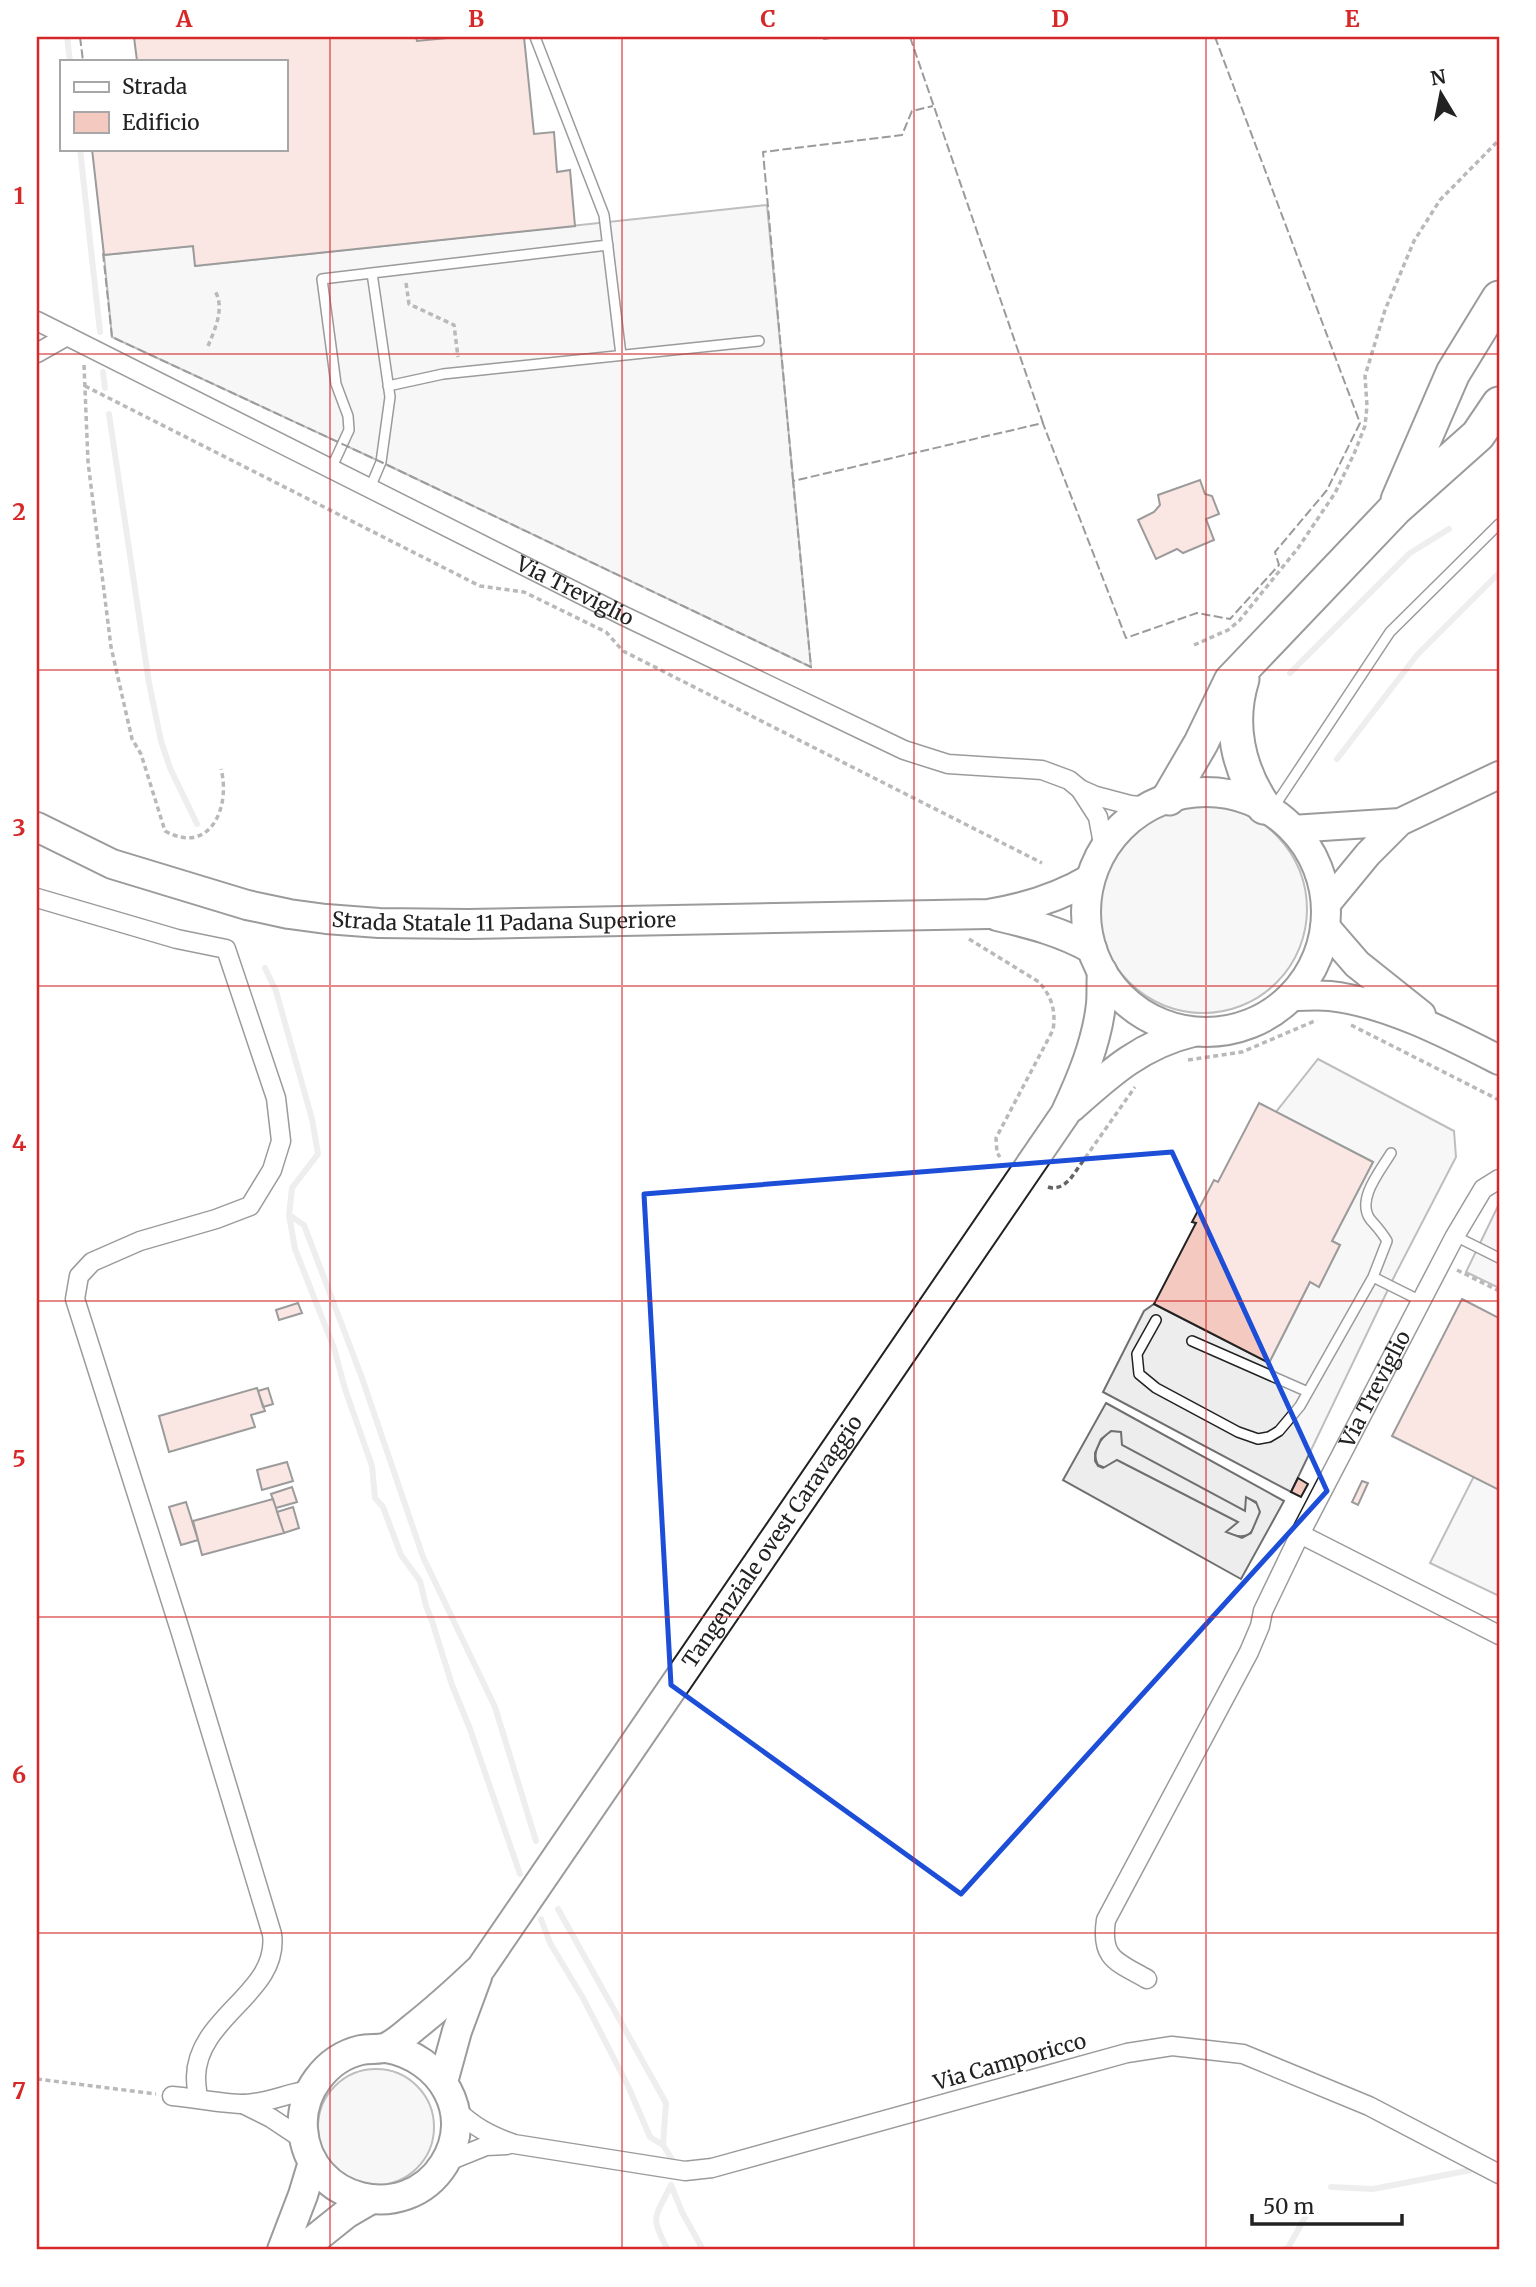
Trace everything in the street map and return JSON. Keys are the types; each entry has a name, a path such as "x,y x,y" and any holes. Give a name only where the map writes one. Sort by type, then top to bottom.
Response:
{"highway":[{"path":"1395,509 1453,373 1499,298"},
{"path":"1159,802 1201,743 1231,681 1395,509 1478,435 1499,404"},
{"path":"1248,663 1237,702 1237,743 1246,776 1276,816"}],"main road":[{"path":"1325,916 1368,854 1400,822 1499,775"},
{"path":"1201,792 1249,800 1276,816 1312,856 1319,872 1325,916 1316,960 1292,996 1276,1009 1244,1025 1229,1029 1197,1031 1165,1024 1135,1009 1116,992 1097,960 1086,922 1090,879 1104,849 1124,825 1159,802 1201,792"},
{"path":"1276,816 1320,825 1400,822"},
{"name":"Strada Statale 11 Padana Superiore","path":"37,827 112,864 247,905 289,914 379,923 468,924 988,914 1038,903 1067,893 1090,879"},
{"name":"Strada Statale 11 Padana Superiore","path":"988,914 1044,928 1070,938 1097,960"},
{"path":"1325,916 1357,964 1446,1033"},
{"name":"Tangenziale ovest Caravaggio","path":"386,2048 429,2016 481,1968 1065,1114 1094,1038 1101,1006 1097,960"},
{"path":"1292,996 1330,996 1386,1010 1446,1033 1499,1060"},
{"name":"Tangenziale ovest Caravaggio","path":"1065,1114 1132,1057 1155,1044 1197,1031"},
{"name":"Tangenziale ovest Caravaggio","path":"443,2082 457,2031 481,1968"},
{"name":"Tangenziale ovest Caravaggio","path":"282,2250 303,2195 309,2151 303,2117 310,2090 327,2068 337,2060 360,2050 399,2050 424,2062 443,2082 454,2108 454,2136 444,2163 425,2185 399,2197 370,2200 301,2250"},
{"path":"309,2151 321,2174 343,2191 370,2200"}],"street":[{"name":"Via Treviglio","path":"37,321 624,616 904,750 948,764 1048,772 1113,802 1159,802"},
{"path":"37,353 67,337"},
{"name":"Via Treviglio","path":"1080,789 1098,817 1104,849"},
{"path":"37,898 177,939 226,949 276,1098 281,1141 272,1170 250,1206 140,1241 92,1262 79,1276 75,1299 181,1633 272,1934 271,1958 264,1973 205,2044 196,2076 198,2098"},
{"name":"Via Treviglio","path":"1147,1979 1109,1955 1103,1938 1106,1920 1249,1652 1263,1611 1300,1534 1455,1236 1483,1189 1499,1179"},
{"path":"1300,1534 1499,1635"},
{"name":"Via Camporicco","path":"454,2108 471,2124 514,2144 685,2171 712,2168 1128,2053 1172,2046 1243,2054 1368,2106 1499,2174"},
{"path":"173,2096 243,2104 270,2101 294,2092 310,2090"},
{"path":"243,2104 271,2118 309,2151"},
{"name":"Via Camporicco","path":"444,2163 486,2146 514,2144"}],"lane":[{"path":"535,37 604,215 621,355"},
{"path":"331,469 349,430 348,416 336,384 323,279 608,245"},
{"path":"370,488 381,462 390,397 372,273"},
{"path":"388,386 460,372 759,341"},
{"path":"1276,816 1390,632 1499,524"},
{"path":"1156,1320 1138,1354 1139,1374 1156,1388 1237,1432 1258,1439 1279,1432 1300,1406 1373,1277 1387,1241 1364,1208 1366,1197 1391,1153"},
{"path":"1455,1236 1499,1258"},
{"path":"1373,1277 1421,1301"},
{"path":"1192,1341 1308,1392"}],"path":[{"path":"1194,645 1227,630 1239,621 1298,548 1335,493 1365,426 1365,376 1385,310 1414,241 1440,200 1499,140"},
{"path":"404,269 409,304 454,325 460,372"},
{"path":"208,346 219,319 220,300 215,291"},
{"path":"84,345 88,462 111,647 132,739 141,754 165,831 179,837 187,837 196,836 211,827 223,805 225,793 221,769"},
{"path":"85,386 480,586 524,592 594,626 606,632 623,651 1042,863"},
{"path":"966,937 1040,982 1047,991 1054,1010 1053,1030 996,1138 997,1153 1000,1157"},
{"path":"1181,1062 1242,1052 1316,1020 1328,1018"},
{"path":"1343,1022 1499,1100"},
{"path":"1048,1187 1059,1187 1071,1178 1136,1085"},
{"path":"1457,1261 1454,1269 1499,1291"},
{"path":"37,2079 173,2096"}],"highlighted area":[{"path":"1172,1152 1327,1491 961,1894 671,1685 644,1194"}],"shaded area":[{"path":"767,205 811,667 112,337 104,255 193,246 196,266"},
{"path":"1203,805 1243,813 1261,822 1277,835 1290,851 1299,869 1307,909 1299,949 1290,967 1277,983 1261,996 1243,1005 1203,1013 1163,1005 1145,996 1129,983 1116,967 1107,949 1099,909 1107,869 1116,851 1129,835 1145,822 1163,813"},
{"path":"1318,1059 1454,1131 1456,1157 1395,1275 1291,1492 1103,1392 1144,1311 1154,1304 1269,1363 1310,1282 1319,1286 1340,1245 1332,1241 1373,1162 1276,1112"},
{"path":"1499,1204 1499,1288 1466,1272"},
{"path":"1106,1403 1284,1501 1241,1579 1063,1480","holes":["1111,1431 1121,1432 1122,1445 1245,1511 1246,1497 1256,1502 1260,1512 1251,1533 1242,1538 1226,1532 1238,1522 1117,1460 1103,1468 1098,1466 1095,1453 1101,1439"]},
{"path":"1111,1431 1121,1431 1245,1510 1245,1496 1259,1505 1260,1512 1252,1531 1244,1536 1225,1532 1237,1522 1098,1465 1098,1446"},
{"path":"1474,1476 1499,1489 1499,1596 1430,1563"},
{"path":"376,2069 398,2073 417,2086 430,2105 434,2127 430,2149 417,2168 398,2181 376,2185 354,2181 335,2168 322,2149 318,2127 322,2105 335,2086 354,2073"}],"building":[{"path":"134,37 416,37 417,41 458,37 524,37 534,134 554,132 557,172 570,170 575,226 195,266 193,246 104,255 92,150 287,150 287,60 137,60"},
{"path":"1200,480 1205,494 1212,496 1219,514 1206,519 1214,540 1183,553 1177,549 1156,559 1138,520 1154,512 1160,505 1158,495"},
{"path":"1259,1103 1373,1162 1332,1241 1340,1245 1319,1287 1310,1282 1269,1363 1154,1304 1196,1223 1192,1222 1214,1180 1218,1182"},
{"path":"1462,1299 1499,1318 1499,1490 1392,1436"},
{"path":"298,1303 302,1313 279,1320 276,1310"},
{"path":"257,1388 265,1411 251,1415 255,1427 169,1452 159,1416"},
{"path":"268,1388 273,1404 263,1407 258,1391"},
{"path":"287,1462 293,1481 262,1490 257,1470"},
{"path":"1298,1478 1308,1484 1301,1497 1291,1492"},
{"path":"1362,1481 1368,1483 1358,1505 1352,1502"},
{"path":"292,1487 297,1502 276,1508 271,1494"},
{"path":"273,1499 284,1533 202,1555 193,1521"},
{"path":"186,1502 198,1540 181,1545 169,1507"},
{"path":"293,1507 299,1528 284,1533 277,1512"}],"waterway":[{"path":"67,37 70,60"},
{"path":"80,150 100,332"},
{"path":"103,372 105,388"},
{"path":"109,414 149,683 161,741 170,768 197,824"},
{"path":"1290,673 1410,553 1449,529"},
{"path":"1337,759 1417,655 1499,573"},
{"path":"265,968 276,991 312,1119 318,1154 292,1188 289,1215 304,1225 362,1378 423,1557 495,1707 536,1841"},
{"path":"289,1215 295,1249 334,1348 372,1466 375,1498 383,1507 401,1555 420,1581 452,1685 520,1874"},
{"path":"558,1909 666,2103 663,2145 675,2164"},
{"path":"541,1919 550,1943 583,1998 628,2086 650,2137 663,2145"},
{"path":"1331,2187 1373,2189 1471,2170"},
{"path":"671,2185 703,2250"},
{"path":"668,2250 658,2230 656,2217 671,2185"},
{"path":"1282,2250 1288,2248 1308,2212"}],"fence":[{"path":"80,37 83,60"},
{"path":"824,37 837,37"},
{"path":"103,253 112,337 811,667 793,481 1043,423 910,37"},
{"path":"1042,421 1126,638 1197,613 1230,619 1279,565 1275,552 1327,490 1360,423 1215,37"},
{"path":"793,481 763,152 902,135 912,111 933,106"}]}
